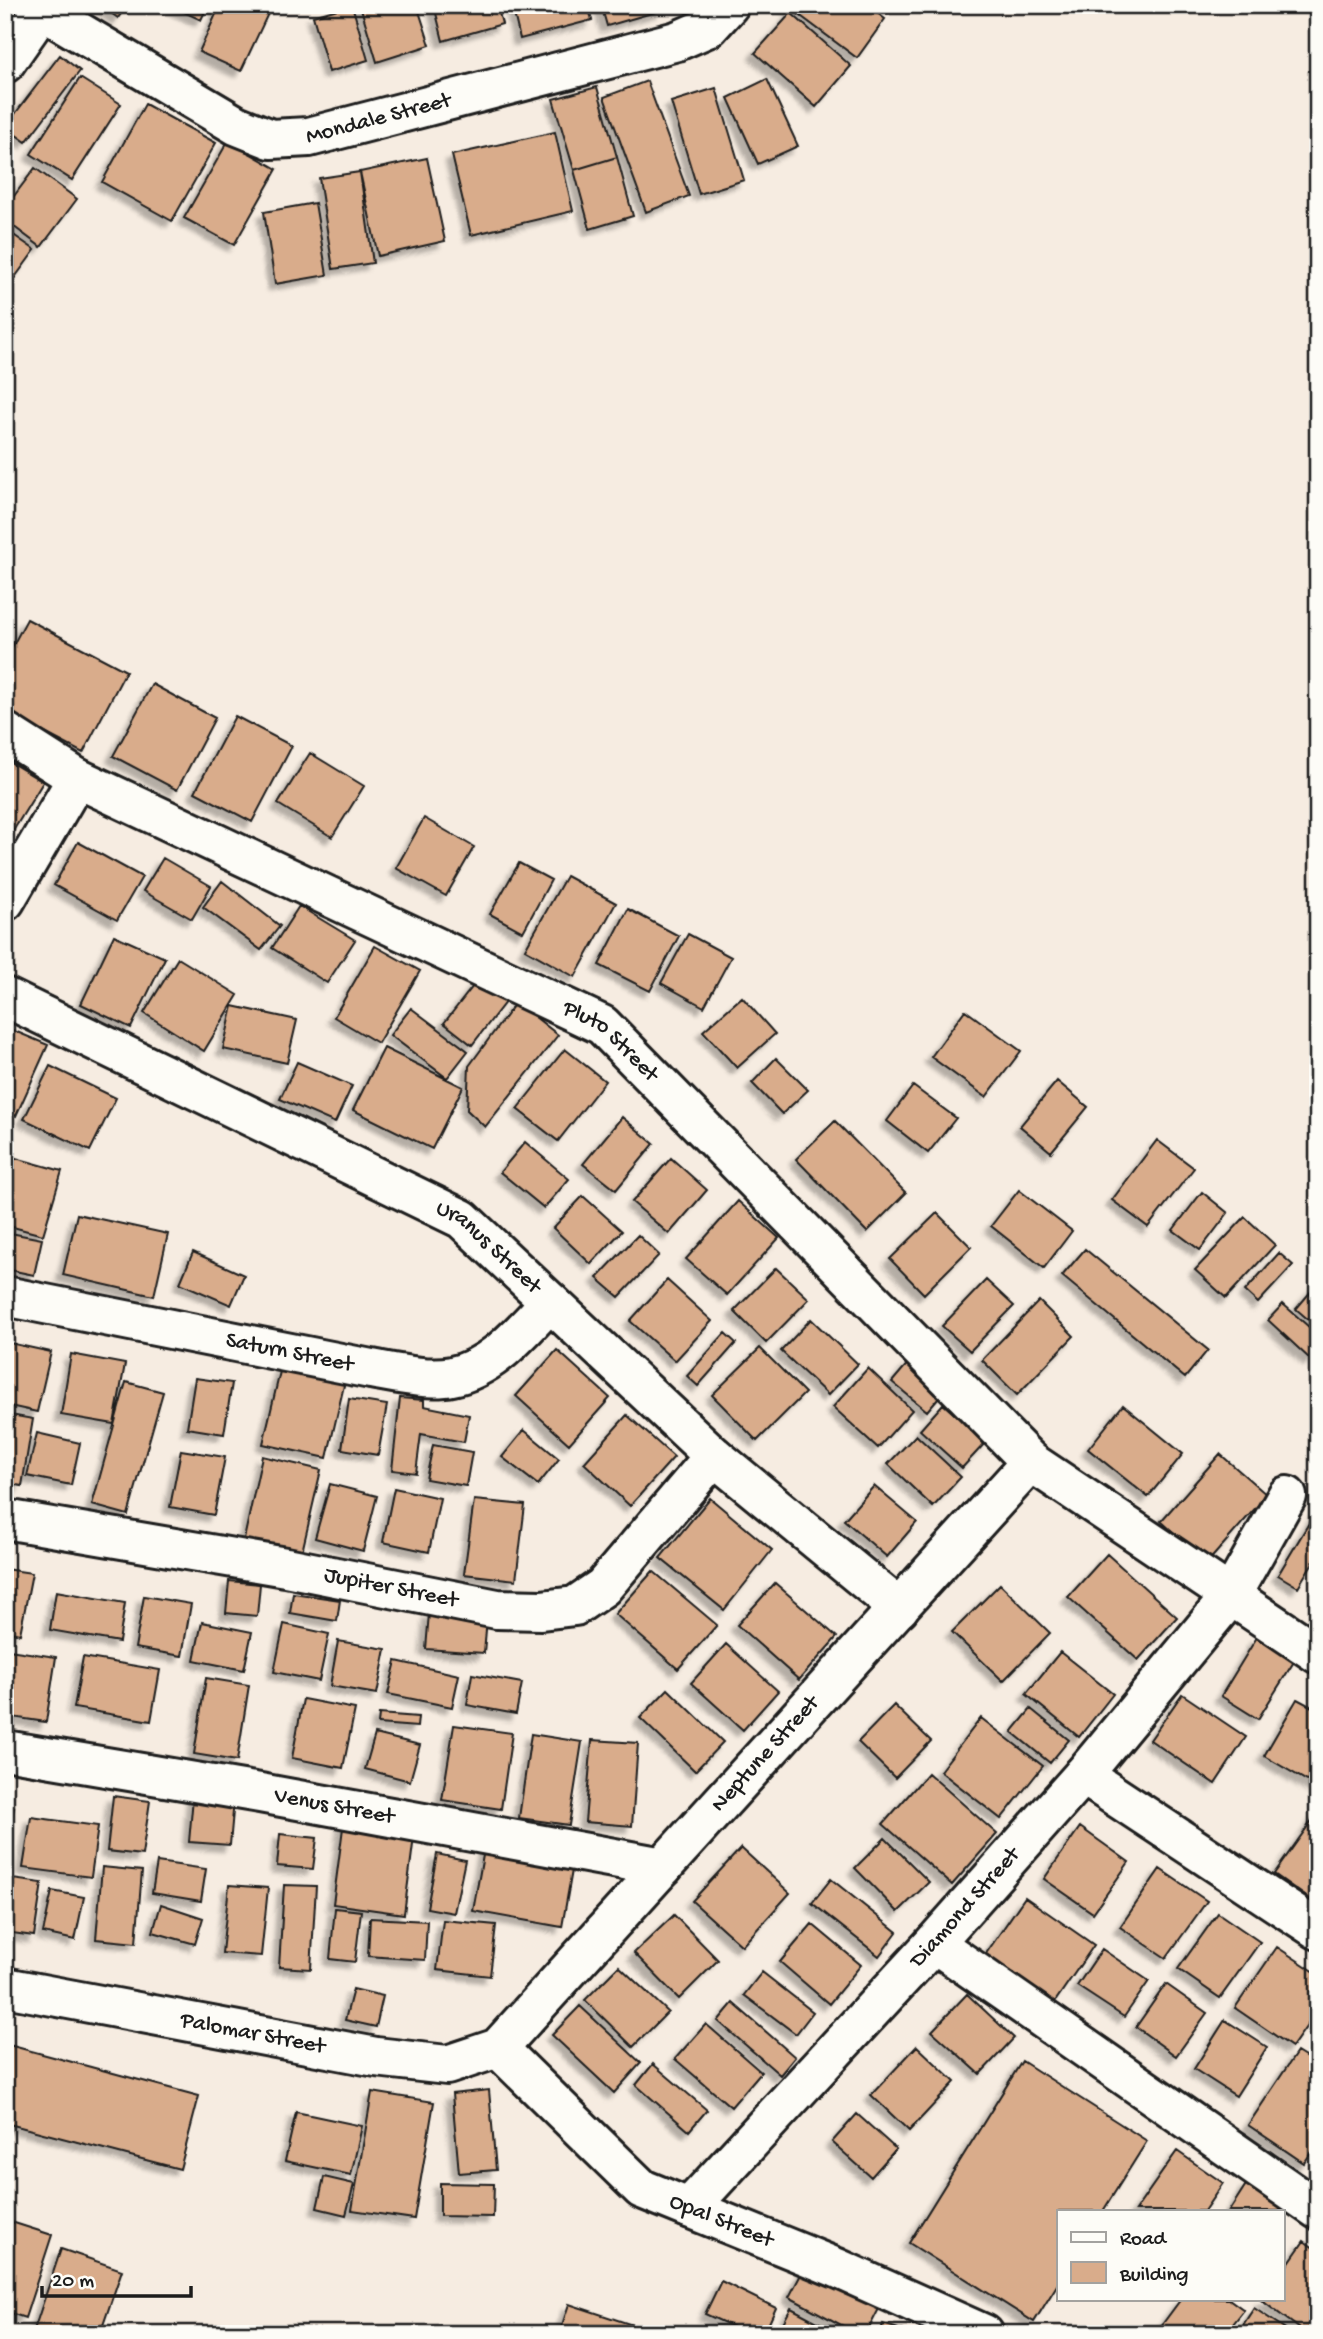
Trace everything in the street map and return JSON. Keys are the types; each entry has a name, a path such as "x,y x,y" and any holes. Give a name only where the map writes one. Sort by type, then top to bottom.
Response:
{"street":[{"name":"Mondale Street","path":"41,8 236,125 271,139 309,137 677,41 709,27 729,5"},
{"path":"5,63 41,8"},
{"name":"Pluto Street","path":"5,732 77,778 602,1024 1031,1462 1318,1654"},
{"path":"5,901 77,778"},
{"name":"Uranus Street","path":"5,997 462,1219 714,1456 899,1608"},
{"name":"Saturn Street","path":"5,1296 371,1369 416,1376 450,1377 478,1368 506,1347 550,1302"},
{"name":"Jupiter Street","path":"5,1519 286,1567 497,1609 541,1610 575,1606 603,1587 714,1456"},
{"name":"Neptune Street","path":"498,2048 1031,1462"},
{"name":"Diamond Street","path":"689,2208 934,1943 1083,1775 1230,1597 1287,1496"},
{"name":"Venus Street","path":"5,1750 260,1793 663,1867"},
{"path":"1083,1775 1318,1930"},
{"path":"934,1943 1318,2210"},
{"name":"Palomar Street","path":"5,1987 376,2057 447,2065 498,2048"},
{"name":"Opal Street","path":"498,2048 642,2189 836,2268 975,2332"}],"building":[{"path":"100,5 127,5 118,18"},
{"path":"169,5 208,5 201,20"},
{"path":"220,5 272,5 241,71 199,52"},
{"path":"352,5 368,60 329,72 313,16"},
{"path":"360,5 417,5 430,45 377,62"},
{"path":"434,5 497,5 502,24 443,41"},
{"path":"512,5 588,5 592,20 520,39"},
{"path":"601,5 660,5 662,10 607,26"},
{"path":"786,5 867,5 885,19 857,58"},
{"path":"791,13 851,66 816,107 755,53"},
{"path":"60,55 80,71 26,142 5,127"},
{"path":"80,78 121,104 72,180 31,154"},
{"path":"767,79 798,146 758,164 728,98"},
{"path":"647,81 689,196 646,212 604,97"},
{"path":"597,87 617,157 574,170 553,99"},
{"path":"716,88 744,180 699,194 671,102"},
{"path":"145,104 216,143 172,221 102,182"},
{"path":"555,132 573,211 471,235 452,155"},
{"path":"228,141 277,169 234,245 184,218"},
{"path":"617,157 633,216 590,229 574,170"},
{"path":"427,158 445,241 378,256 360,172"},
{"path":"35,168 77,199 41,247 5,220 5,208"},
{"path":"360,172 373,263 333,269 319,178"},
{"path":"315,203 327,275 275,284 264,212"},
{"path":"5,229 35,250 5,291"},
{"path":"27,619 126,671 83,753 5,712 5,660"},
{"path":"152,684 215,718 177,790 113,756"},
{"path":"235,716 292,746 252,822 195,792"},
{"path":"310,753 364,786 332,837 278,804"},
{"path":"5,759 43,782 5,844"},
{"path":"424,818 474,847 446,896 396,868"},
{"path":"78,842 142,877 117,920 54,885"},
{"path":"163,858 211,886 192,919 143,891"},
{"path":"519,863 551,880 523,932 490,914"},
{"path":"566,876 616,903 575,977 525,949"},
{"path":"222,881 280,926 261,950 203,907"},
{"path":"299,906 355,940 327,983 272,948"},
{"path":"628,909 679,936 650,991 599,965"},
{"path":"688,934 731,957 704,1007 661,983"},
{"path":"114,935 165,958 131,1028 81,1004"},
{"path":"375,946 420,971 378,1043 334,1017"},
{"path":"178,958 238,995 204,1051 144,1013"},
{"path":"481,976 509,997 472,1045 444,1023"},
{"path":"742,997 775,1034 737,1068 703,1031"},
{"path":"516,1002 558,1035 485,1127 467,1110 469,1066"},
{"path":"233,1006 297,1020 287,1063 223,1049"},
{"path":"411,1008 468,1051 447,1078 390,1035"},
{"path":"965,1010 1021,1051 986,1097 931,1057"},
{"path":"5,1027 48,1045 16,1116 5,1112"},
{"path":"384,1048 463,1087 432,1149 353,1110"},
{"path":"565,1049 605,1081 558,1141 517,1109"},
{"path":"776,1058 808,1090 782,1114 752,1083"},
{"path":"297,1062 352,1086 335,1123 280,1099"},
{"path":"50,1066 116,1098 90,1151 24,1119"},
{"path":"1057,1081 1088,1107 1051,1152 1020,1126"},
{"path":"913,1086 956,1118 928,1153 887,1121"},
{"path":"622,1117 654,1144 616,1190 583,1164"},
{"path":"835,1121 906,1193 867,1232 796,1159"},
{"path":"1157,1140 1194,1168 1148,1227 1112,1200"},
{"path":"525,1142 569,1179 544,1208 500,1172"},
{"path":"5,1155 62,1171 43,1235 5,1225"},
{"path":"671,1158 707,1190 669,1234 632,1202"},
{"path":"1019,1190 1072,1231 1044,1268 991,1226"},
{"path":"1202,1192 1228,1213 1200,1250 1173,1230"},
{"path":"583,1196 622,1231 591,1264 553,1228"},
{"path":"738,1201 779,1238 727,1295 686,1259"},
{"path":"937,1213 971,1247 924,1294 890,1259"},
{"path":"77,1214 168,1234 154,1296 63,1275"},
{"path":"1245,1217 1275,1245 1226,1298 1195,1270"},
{"path":"5,1232 42,1239 34,1275 5,1269"},
{"path":"638,1235 659,1255 619,1297 597,1278"},
{"path":"1085,1249 1208,1350 1185,1378 1062,1276"},
{"path":"193,1252 244,1275 231,1305 180,1283"},
{"path":"1279,1253 1293,1265 1258,1303 1245,1291"},
{"path":"776,1268 809,1299 766,1343 734,1311"},
{"path":"667,1280 712,1321 675,1361 630,1321"},
{"path":"986,1280 1014,1306 970,1351 942,1326"},
{"path":"1318,1283 1318,1328 1296,1309"},
{"path":"1039,1301 1074,1336 1017,1395 982,1360"},
{"path":"1283,1304 1318,1335 1318,1350 1310,1359 1268,1320"},
{"path":"811,1319 858,1364 828,1395 781,1351"},
{"path":"725,1333 736,1343 698,1386 687,1376"},
{"path":"5,1342 51,1352 37,1412 5,1405"},
{"path":"760,1348 805,1393 757,1441 712,1395"},
{"path":"557,1350 610,1398 569,1444 516,1396"},
{"path":"71,1354 125,1364 114,1424 61,1415"},
{"path":"909,1362 944,1391 927,1411 892,1382"},
{"path":"281,1367 345,1381 327,1458 263,1444"},
{"path":"868,1368 912,1410 878,1448 833,1407"},
{"path":"195,1378 232,1383 224,1434 187,1428"},
{"path":"126,1382 163,1392 128,1515 92,1505"},
{"path":"400,1398 424,1400 424,1406 469,1415 464,1442 421,1434 416,1473 392,1470"},
{"path":"349,1399 387,1405 378,1455 342,1449"},
{"path":"943,1404 986,1442 962,1468 920,1430"},
{"path":"1123,1405 1183,1454 1148,1497 1088,1449"},
{"path":"5,1414 33,1419 22,1486 5,1483"},
{"path":"627,1415 674,1457 630,1506 584,1463"},
{"path":"524,1430 559,1459 538,1485 502,1457"},
{"path":"37,1433 80,1443 71,1485 27,1476"},
{"path":"916,1435 961,1477 933,1507 888,1464"},
{"path":"433,1445 472,1452 466,1486 426,1479"},
{"path":"181,1450 225,1457 214,1515 170,1507"},
{"path":"1220,1454 1267,1495 1207,1563 1161,1521"},
{"path":"262,1456 321,1470 302,1552 244,1539"},
{"path":"330,1484 377,1496 363,1551 315,1538"},
{"path":"874,1486 917,1522 887,1557 844,1520"},
{"path":"394,1488 440,1498 429,1552 383,1542"},
{"path":"710,1498 772,1550 724,1610 660,1558"},
{"path":"474,1500 525,1505 516,1580 464,1574"},
{"path":"1318,1508 1318,1554 1298,1587 1278,1575"},
{"path":"1107,1554 1177,1617 1138,1660 1068,1597"},
{"path":"5,1569 32,1573 20,1634 5,1631"},
{"path":"653,1571 717,1625 678,1669 615,1614"},
{"path":"229,1581 260,1584 257,1616 226,1613"},
{"path":"775,1583 837,1637 799,1680 737,1625"},
{"path":"1000,1584 1050,1633 1003,1681 952,1632"},
{"path":"56,1591 125,1603 119,1642 50,1630"},
{"path":"293,1593 340,1600 337,1621 290,1613"},
{"path":"144,1596 191,1604 182,1656 135,1648"},
{"path":"429,1613 487,1618 484,1653 426,1649"},
{"path":"202,1622 252,1632 244,1670 194,1660"},
{"path":"284,1624 329,1634 319,1681 274,1672"},
{"path":"1257,1637 1295,1660 1258,1719 1221,1696"},
{"path":"338,1641 386,1649 377,1694 330,1686"},
{"path":"726,1644 778,1691 743,1730 691,1683"},
{"path":"9,1650 56,1657 46,1722 5,1716 5,1673"},
{"path":"1060,1652 1113,1694 1079,1737 1026,1694"},
{"path":"83,1657 160,1670 151,1721 74,1708"},
{"path":"396,1661 459,1675 452,1707 388,1694"},
{"path":"472,1674 522,1683 516,1714 467,1705"},
{"path":"206,1678 249,1685 237,1761 194,1754"},
{"path":"668,1689 723,1742 695,1771 640,1718"},
{"path":"1182,1694 1246,1737 1215,1784 1150,1740"},
{"path":"303,1699 355,1709 343,1768 292,1758"},
{"path":"1297,1699 1318,1710 1316,1786 1264,1756"},
{"path":"894,1705 931,1741 895,1778 858,1742"},
{"path":"1031,1709 1069,1740 1050,1763 1012,1732"},
{"path":"379,1714 418,1717 417,1727 378,1724"},
{"path":"981,1718 1043,1766 1001,1819 940,1771"},
{"path":"454,1725 512,1733 501,1809 442,1800"},
{"path":"375,1734 420,1745 410,1781 365,1769"},
{"path":"531,1734 582,1742 569,1825 519,1818"},
{"path":"592,1740 638,1743 632,1826 585,1822"},
{"path":"928,1773 997,1834 952,1885 883,1824"},
{"path":"194,1786 235,1789 230,1845 189,1842"},
{"path":"113,1796 150,1801 142,1855 107,1851"},
{"path":"5,1806 14,1807 5,1851"},
{"path":"1318,1812 1318,1905 1274,1874"},
{"path":"31,1817 98,1826 91,1877 23,1868"},
{"path":"344,1820 415,1829 404,1914 333,1904"},
{"path":"1080,1827 1129,1862 1093,1913 1044,1879"},
{"path":"280,1834 317,1838 313,1869 277,1866"},
{"path":"885,1838 929,1882 898,1912 855,1868"},
{"path":"485,1844 574,1859 562,1927 473,1911"},
{"path":"741,1848 790,1893 742,1946 692,1901"},
{"path":"437,1854 465,1860 454,1913 427,1908"},
{"path":"157,1862 206,1869 201,1901 152,1893"},
{"path":"102,1867 142,1871 136,1943 96,1939"},
{"path":"1160,1869 1207,1901 1166,1958 1120,1927"},
{"path":"5,1878 42,1883 34,1936 5,1932"},
{"path":"831,1879 897,1932 879,1956 812,1903"},
{"path":"229,1885 268,1888 261,1956 222,1953"},
{"path":"284,1885 316,1886 311,1969 279,1967"},
{"path":"52,1891 84,1897 75,1940 43,1933"},
{"path":"1025,1897 1094,1945 1054,2003 985,1955"},
{"path":"161,1904 203,1918 195,1944 153,1932"},
{"path":"335,1908 361,1911 355,1962 330,1959"},
{"path":"1218,1913 1260,1942 1220,1998 1178,1969"},
{"path":"674,1915 718,1960 679,1999 634,1953"},
{"path":"370,1918 427,1921 425,1960 368,1956"},
{"path":"443,1920 496,1925 490,1976 437,1970"},
{"path":"812,1924 861,1965 829,2004 780,1962"},
{"path":"1277,1947 1318,1974 1318,2010 1292,2047 1235,2008"},
{"path":"1102,1949 1149,1981 1124,2017 1077,1986"},
{"path":"619,1966 668,2012 633,2047 585,2000"},
{"path":"762,1972 813,2012 796,2034 744,1995"},
{"path":"1166,1984 1207,2013 1176,2056 1136,2027"},
{"path":"353,1989 383,1996 376,2027 345,2020"},
{"path":"967,1994 1014,2038 980,2074 932,2031"},
{"path":"733,2003 795,2057 780,2075 718,2021"},
{"path":"580,2006 641,2063 614,2093 552,2035"},
{"path":"1225,2020 1267,2047 1236,2096 1194,2069"},
{"path":"706,2024 761,2072 731,2107 675,2059"},
{"path":"5,2044 199,2096 180,2169 5,2123"},
{"path":"917,2046 955,2082 909,2131 871,2095"},
{"path":"1297,2052 1318,2065 1318,2143 1304,2163 1248,2125"},
{"path":"1022,2061 1147,2141 1104,2210 1057,2210 1057,2285 1034,2322 909,2243"},
{"path":"653,2064 707,2110 689,2131 636,2085"},
{"path":"489,2090 496,2170 459,2173 452,2094"},
{"path":"372,2092 434,2102 414,2219 352,2210"},
{"path":"296,2112 362,2126 351,2175 285,2161"},
{"path":"857,2114 896,2149 871,2177 832,2142"},
{"path":"1177,2151 1223,2183 1205,2210 1136,2210"},
{"path":"324,2177 354,2184 346,2215 317,2208"},
{"path":"440,2183 494,2184 493,2217 440,2216"},
{"path":"1247,2183 1289,2210 1284,2218 1284,2210 1230,2210"},
{"path":"5,2220 52,2235 25,2318 5,2311"},
{"path":"1304,2241 1318,2251 1318,2334 1307,2334 1261,2300 1284,2300 1284,2270"},
{"path":"61,2249 122,2270 100,2334 46,2334 34,2330"},
{"path":"807,2263 882,2303 866,2334 858,2334 789,2297"},
{"path":"721,2281 776,2308 764,2334 749,2334 705,2314"},
{"path":"1180,2300 1230,2300 1244,2310 1225,2334 1172,2334 1161,2326"},
{"path":"569,2304 648,2330 646,2334 559,2334"},
{"path":"791,2308 829,2328 826,2334 777,2334"},
{"path":"1254,2308 1293,2334 1237,2334"},
{"path":"883,2324 914,2334 880,2334"}]}
